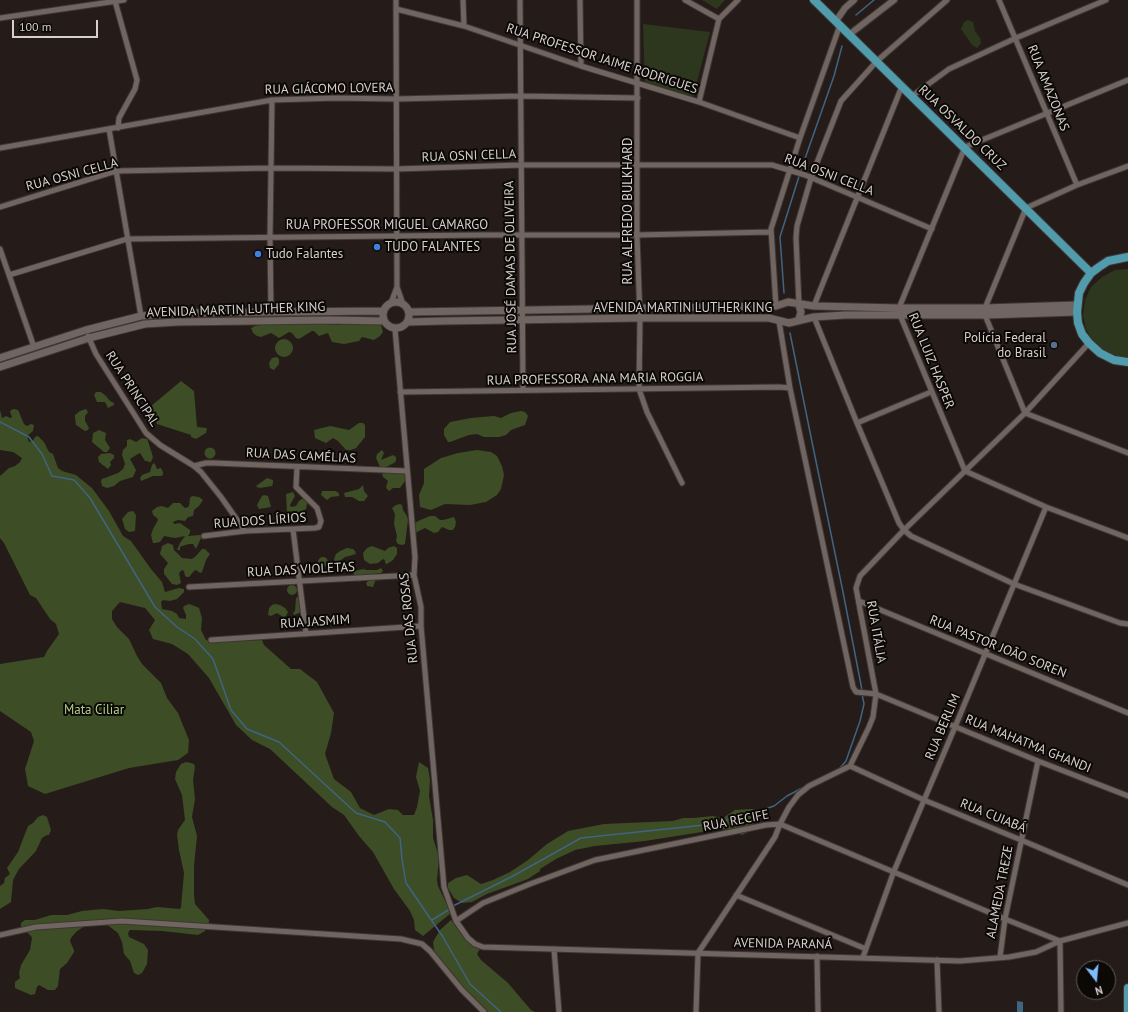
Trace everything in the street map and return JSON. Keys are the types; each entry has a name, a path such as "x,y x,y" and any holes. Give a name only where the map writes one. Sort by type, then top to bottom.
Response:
{"highway":[{"name":"RUA OSVALDO CRUZ","path":"814,0 965,147 1091,274"},
{"path":"1128,257 1119,258 1108,262 1091,274 1079,293 1077,308 1078,323 1082,334 1089,343 1100,353 1114,360 1128,362"},
{"path":"1128,988 1128,1012"}],"main road":[{"path":"391,302 403,304 409,312 409,319 404,326 395,329 386,325 383,311 386,306 391,302"},
{"name":"AVENIDA MARTIN LUTHER KING","path":"409,312 776,306 788,302 799,305 900,311 985,311 1077,308"},
{"path":"799,305 801,312 799,319"},
{"path":"776,306 776,314 779,321"},
{"path":"712,307 712,318"},
{"path":"845,307 845,315"},
{"name":"AVENIDA MARTIN LUTHER KING","path":"0,358 86,330 141,316 177,313 383,311"},
{"name":"AVENIDA MARTIN LUTHER KING","path":"407,322 640,318 769,318 789,323 799,319 814,317 900,311"},
{"path":"177,313 177,322"},
{"name":"AVENIDA MARTIN LUTHER KING","path":"0,367 89,338 145,324 177,322 330,320 384,321"}],"street":[{"path":"0,18 124,0"},
{"path":"396,0 397,287 403,304"},
{"path":"463,0 464,26"},
{"name":"RUA JOSÉ DAMAS DE OLIVEIRA","path":"520,0 523,390"},
{"path":"580,0 581,66"},
{"name":"RUA ALFREDO BULKHARD","path":"637,0 637,235 640,309 639,389 647,412 682,484"},
{"path":"685,0 720,19"},
{"path":"699,102 720,19 738,0"},
{"path":"776,306 770,232 838,23 845,8 854,0"},
{"path":"850,34 894,0"},
{"path":"799,305 796,238 797,226 811,178 841,101 877,61 947,0"},
{"name":"RUA AMAZONAS","path":"999,0 1016,38 1046,114 1078,185"},
{"path":"912,96 949,69 1016,38 1106,0"},
{"path":"113,1 137,80 135,89 119,118 118,128"},
{"name":"RUA PROFESSOR JAIME RODRIGUES","path":"396,9 464,26 581,66 699,102 800,138"},
{"path":"965,147 1128,80"},
{"path":"814,306 902,86"},
{"name":"RUA GIÁCOMO LOVERA","path":"0,148 272,100 520,96 638,98"},
{"path":"271,312 270,237 272,100"},
{"path":"109,129 141,316"},
{"name":"RUA LUIZ HASPER","path":"965,147 900,311 931,392 965,471"},
{"name":"RUA OSNI CELLA","path":"0,207 116,171 271,168 397,169 521,165 772,166 805,175 932,229"},
{"path":"1128,166 1078,185 1026,208 985,311 1025,413 1128,453"},
{"name":"RUA PROFESSOR MIGUEL CAMARGO","path":"9,275 127,239 483,235 637,235 770,232"},
{"path":"0,249 34,347"},
{"path":"391,302 397,287"},
{"path":"814,317 899,523 904,530 911,536 1014,584 1120,623 1128,624"},
{"path":"779,321 790,388"},
{"name":"RUA DAS ROSAS","path":"395,329 415,557 414,575 420,601 444,887 450,908"},
{"name":"RUA PRINCIPAL","path":"86,330 96,354 146,433 160,445 194,466 221,497 245,531"},
{"name":"RUA ITÁLIA","path":"850,766 873,717 876,694 856,588 860,576 904,530 1025,413 1089,343"},
{"name":"RUA PROFESSORA ANA MARIA ROGGIA","path":"400,392 790,388"},
{"name":"RUA MAHATMA GHANDI","path":"790,388 853,687 856,692 876,694 1038,761 1128,796"},
{"path":"857,423 931,392"},
{"name":"RUA DAS CAMÉLIAS","path":"194,466 214,463 407,471"},
{"name":"RUA DOS LÍRIOS","path":"204,536 245,531 319,527 321,520 317,508 296,487 297,467"},
{"path":"965,471 1046,507 1128,538"},
{"name":"RUA BERLIM","path":"863,957 894,871 1046,507"},
{"path":"293,529 306,634"},
{"name":"RUA DAS VIOLETAS","path":"189,587 414,575"},
{"name":"RUA PASTOR JOÃO SOREN","path":"859,601 1128,713"},
{"name":"RUA JASMIM","path":"211,640 421,626"},
{"name":"ALAMEDA TREZE","path":"1000,957 1005,919 1038,761"},
{"path":"696,1012 698,953 775,836 789,807 798,795 809,786 850,766"},
{"name":"RUA CUIABÁ","path":"850,766 924,800 1128,885"},
{"name":"RUA RECIFE","path":"456,921 483,903 594,860 766,825 780,824 1060,941"},
{"path":"736,895 866,949"},
{"name":"AVENIDA PARANÁ","path":"450,908 456,921 468,938 475,944 483,947 960,961 1008,957 1036,952 1060,941 1128,923"},
{"path":"0,935 36,928 122,921 401,939 422,944 430,951 462,990 484,1012"},
{"path":"1060,941 1061,1012"},
{"path":"554,949 559,1012"},
{"path":"817,956 818,1012"},
{"path":"937,960 939,1012"}],"green space":[{"path":"702,0 725,0 717,9"},
{"path":"968,20 973,22 975,31 980,38 981,43 977,48 972,45 961,29 964,22"},
{"path":"643,24 710,32 693,97 645,83"},
{"path":"1128,269 1128,357 1118,356 1105,351 1093,342 1086,329 1083,315 1085,300 1091,287 1102,277 1115,270"},
{"path":"306,322 337,325 346,323 379,324 381,325 383,332 374,340 362,337 359,341 344,344 332,342 328,333 319,336 312,331 299,339 289,332 279,338 271,333 261,337 253,333 251,328 266,324 276,325 285,323 294,325"},
{"path":"284,339 290,342 293,348 290,354 284,357 278,354 275,348 278,342"},
{"path":"277,357 279,359 279,364 274,370 270,368 269,363 272,358"},
{"path":"181,381 194,391 197,427 207,428 206,433 196,439 191,437 191,435 157,424 150,407"},
{"path":"96,392 101,392 114,403 114,405 108,408 105,402 97,402 94,395"},
{"name":"Mata Ciliar","path":"14,409 18,410 24,424 27,426 31,424 34,425 33,431 27,436 29,442 33,441 37,436 39,437 44,442 49,452 53,454 58,468 62,471 76,475 92,488 109,511 123,536 131,541 162,582 165,592 179,588 184,589 184,592 177,599 170,601 163,600 161,602 162,609 172,611 177,614 179,618 186,619 183,608 184,606 189,604 197,607 199,608 202,618 201,630 206,640 212,642 262,640 264,645 291,669 300,669 317,682 334,713 331,733 325,754 334,779 351,792 360,808 374,815 389,809 398,810 403,815 414,815 420,791 416,777 419,762 428,768 430,780 429,796 433,820 433,838 439,857 437,880 438,886 451,913 423,936 415,930 414,920 410,911 394,889 373,852 344,815 332,807 270,749 252,740 236,725 209,678 188,654 172,644 153,639 149,630 155,620 145,608 120,602 112,611 112,619 117,627 129,639 142,664 161,683 167,698 178,713 189,740 188,753 178,760 129,768 45,794 28,786 25,769 34,741 31,732 0,711 0,664 44,657 59,634 56,624 50,619 36,598 30,595 4,543 0,538 0,476 9,468 20,462 22,458 13,452 0,450 0,410 2,418 6,416 10,418 12,417 10,412"},
{"path":"86,409 88,412 85,416 85,421 89,428 85,431 76,425 75,415"},
{"path":"521,411 525,412 528,416 525,425 511,430 506,435 499,437 484,437 477,434 448,442 444,435 444,429 450,422 494,416 501,418 511,413"},
{"path":"359,423 363,423 365,425 365,437 356,448 351,450 346,450 333,438 326,443 315,438 314,430 330,426 349,430"},
{"path":"99,430 106,433 105,440 110,448 107,452 104,452 92,442 93,433"},
{"path":"142,438 147,439 148,441 153,457 151,462 145,461 140,453 130,459 136,470 133,477 120,481 114,486 107,488 102,486 102,479 118,473 123,469 125,464 122,455 123,450 127,446 127,440 130,439 136,442"},
{"path":"208,448 212,448 214,449 214,457 208,458 205,455 205,451"},
{"path":"382,450 384,453 381,460 393,455 396,457 396,461 394,463 384,468 380,467 376,458 377,454"},
{"path":"477,450 491,452 497,456 502,466 504,475 501,489 497,495 486,502 470,505 445,504 431,510 420,507 419,495 424,483 424,469 441,458"},
{"path":"110,453 114,455 114,458 110,462 111,465 108,469 99,462 98,457 101,454"},
{"path":"154,463 157,469 161,468 163,475 153,476 141,481 140,478 142,475 150,472"},
{"path":"390,472 405,473 405,481 400,488 393,488 389,491 386,487 388,481 382,474"},
{"path":"267,478 273,480 272,486 260,488 256,486"},
{"path":"363,485 364,491 368,496 364,501 359,501 352,497 345,497 344,493 359,489"},
{"path":"322,491 335,491 339,493 339,496 331,497 327,500 321,495"},
{"path":"293,492 295,496 290,505 291,507 296,506 302,499 306,498 308,500 306,509 299,513 294,511 287,512 286,494"},
{"path":"264,495 268,496 271,507 259,509 257,505"},
{"path":"192,496 199,497 203,500 194,510 193,516 188,517 185,521 178,520 173,522 174,524 180,523 190,530 188,536 202,536 196,549 193,544 189,544 180,547 180,550 177,550 185,536 175,538 164,536 160,542 153,543 151,535 158,520 153,515 152,511 157,507 162,506 168,508 173,503 180,503 185,508 188,507"},
{"path":"400,504 402,505 408,520 405,544 402,545 398,544 396,541 397,536 394,524 395,514 392,508"},
{"path":"133,511 136,515 135,531 129,532 125,529 122,519 128,512"},
{"path":"430,516 435,516 440,520 454,517 456,522 455,527 453,530 449,530 442,527 438,532 434,533 425,528 415,533 414,524"},
{"path":"168,543 173,545 174,550 182,558 192,559 202,549 205,549 210,554 206,560 202,572 200,573 196,570 189,577 187,577 182,570 179,573 181,583 177,585 172,584 164,574 164,569 168,563 160,554 162,546"},
{"path":"372,546 385,551 394,546 397,548 397,554 393,560 387,564 383,559 378,563 370,564 364,560 363,553 367,548"},
{"path":"347,548 353,549 356,554 345,557 336,564 334,559 336,554"},
{"path":"321,557 325,557 327,558 327,566 321,567 318,564 318,560"},
{"path":"381,568 383,571 381,573 365,575 363,580 359,582 353,573 354,571 363,569 377,570"},
{"path":"370,579 376,579 373,587 367,586 366,583"},
{"path":"290,585 294,585 297,590 294,595 290,595 287,592 287,588"},
{"path":"299,596 299,607 302,610 294,615 293,613 295,611 296,598"},
{"path":"275,604 285,608 288,612 286,616 283,617 277,613 271,616 268,615 269,608"},
{"path":"186,762 194,764 195,767 193,780 195,799 192,817 197,836 194,866 194,895 195,904 209,920 205,931 198,935 162,931 130,930 128,933 129,937 144,944 148,950 147,964 142,973 138,975 134,973 130,961 124,954 122,942 118,933 106,924 94,923 86,925 76,932 71,938 70,941 74,952 67,963 60,969 58,986 55,990 48,990 39,985 35,994 31,995 15,988 15,982 20,978 19,973 21,965 30,950 32,938 21,927 21,923 25,920 35,920 51,915 67,915 82,911 103,909 119,911 157,907 180,909 184,873 177,835 178,830 185,820 182,795 175,779 176,772 181,764"},
{"path":"735,810 755,810 756,814 752,828 742,835 730,830 721,829 575,850 556,859 528,879 487,894 472,902 462,903 454,898 448,888 448,883 456,878 467,875 481,884 510,872 528,860 547,844 568,831 604,824 673,821 683,818 713,816 723,818"},
{"path":"43,815 47,817 51,830 49,835 42,838 36,851 19,869 13,880 11,902 0,909 0,886 4,883 5,878 10,874 7,868 18,852 28,826 38,817"},
{"path":"451,920 470,943 480,949 477,954 481,960 508,983 531,1010 535,1012 488,1012 460,984 453,974 445,968 434,950 433,942 440,930"}],"water":[{"path":"1017,1001 1023,1002 1023,1012 1017,1012"}],"waterway":[{"path":"856,15 874,0"},
{"path":"784,293 780,237 801,170 834,76 842,46"},
{"path":"790,333 862,690"},
{"path":"0,422 29,437 42,454 52,476 74,480 90,498 155,607 177,627 195,639 213,659 231,710 247,729 279,742 356,813 385,822 400,838 406,883 443,937 470,984 501,1012"},
{"path":"839,769 846,761 860,721 864,704 862,694"},
{"path":"453,906 513,876 581,838 723,823 735,815 747,815 774,806 787,796 804,787"},
{"path":"432,920 450,909"}],"place":[{"name":"TUDO FALANTES","path":"377,247"},
{"name":"Tudo Falantes","path":"258,254"},
{"name":"Polícia Federal do Brasil","path":"1054,345"}]}
